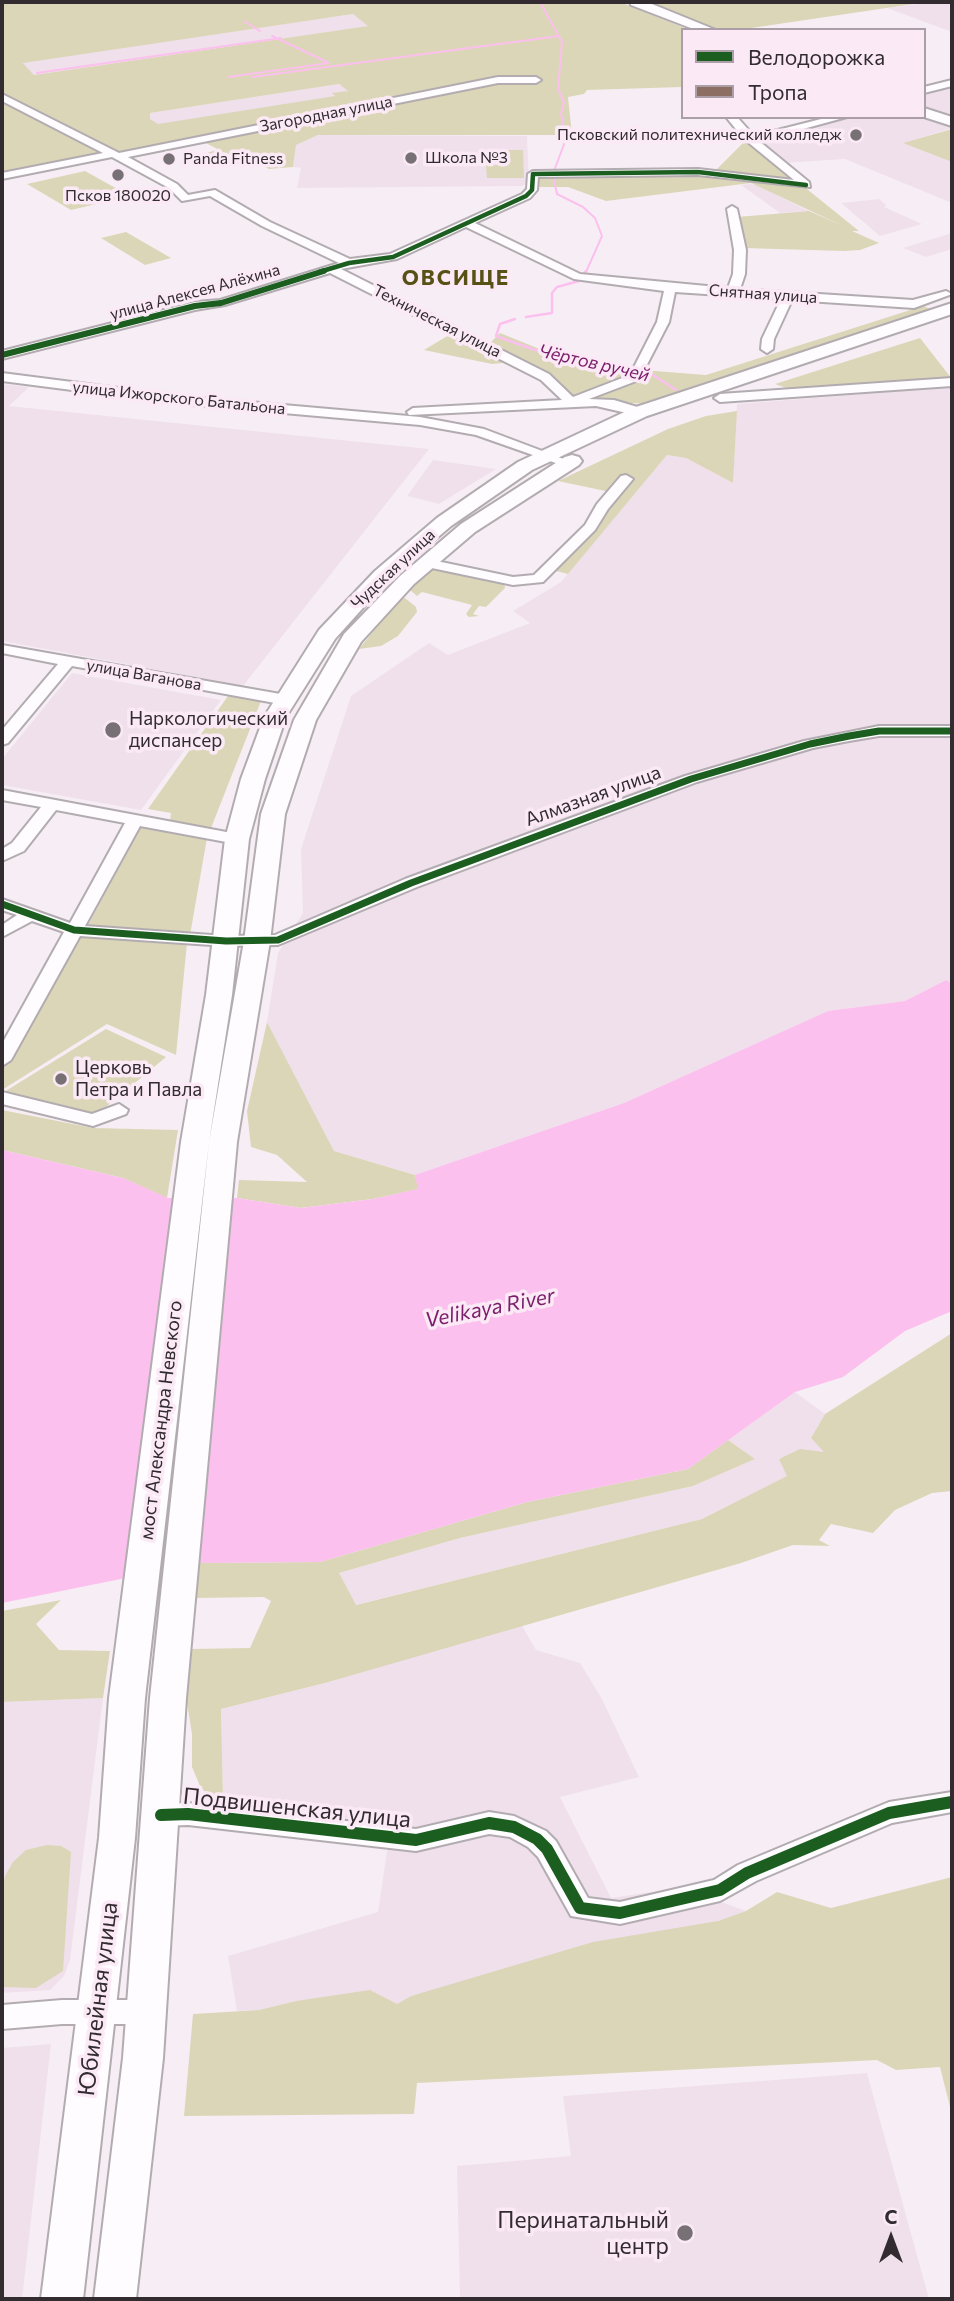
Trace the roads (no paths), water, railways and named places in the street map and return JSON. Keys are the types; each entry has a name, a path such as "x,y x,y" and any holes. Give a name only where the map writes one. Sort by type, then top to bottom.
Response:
{"highway":[{"path":"636,2 704,28"},
{"path":"926,113 952,122"},
{"name":"Чудская улица","path":"209,1142 237,839 253,779 275,717 327,635 382,575 444,522 546,454 640,412 900,324 950,299"},
{"name":"Чудская улица","path":"209,1142 257,941 269,832 283,781 305,720 352,639 407,580 468,528 567,463 648,424 952,323"},
{"path":"900,324 912,333 925,332"},
{"path":"875,333 891,335 895,339 894,342"},
{"path":"267,741 274,746 296,743"},
{"path":"253,779 273,776 283,781"},
{"name":"мост Александра Невского","path":"127,1698 209,1142"},
{"name":"мост Александра Невского","path":"161,1815 209,1142"},
{"name":"Юбилейная улица","path":"62,2299 117,1838 127,1698"},
{"path":"115,2299 146,2012 161,1815"}],"street":[{"name":"Загородная улица","path":"2,176 498,80 536,80"},
{"path":"926,90 952,83"},
{"path":"2,97 167,182 186,199 211,192 266,224 349,264"},
{"path":"733,119 752,140 834,119"},
{"name":"улица Алексея Алёхина","path":"2,355 195,306 221,303 349,264 393,257 526,196 532,190 533,174 698,172 806,185 752,140"},
{"path":"732,209 740,250 739,274 733,292"},
{"name":"Снятная улица","path":"468,224 579,277 670,288 914,304 950,299"},
{"name":"Техническая улица","path":"331,269 545,377 573,404"},
{"path":"934,286 950,299"},
{"path":"573,404 582,395 635,377 663,322 670,288"},
{"path":"767,349 768,339 788,296"},
{"name":"улица Ижорского Батальона","path":"2,377 181,400 454,426 567,463"},
{"path":"720,398 952,382"},
{"name":"улица Ижорского Батальона","path":"356,415 605,402 640,412"},
{"path":"427,563 513,581 538,579 583,535 626,479"},
{"name":"улица Ваганова","path":"2,649 286,700"},
{"path":"2,740 68,661"},
{"name":"Алмазная улица","path":"2,904 74,930 226,941 278,940 302,932 411,883 691,779 810,744 849,736 879,731 952,731"},
{"path":"2,795 237,839"},
{"path":"2,856 18,847 51,805"},
{"path":"3,1052 135,820"},
{"path":"2,932 29,915"},
{"path":"2,1098 93,1120 119,1110"},
{"name":"Подвишенская улица","path":"161,1815 188,1814 416,1840 489,1823 514,1827 537,1839 547,1849 580,1908 620,1913 720,1891 747,1873 889,1813 952,1802"},
{"path":"2,2017 146,2012"}],"water":[{"name":"Velikaya River","path":"946,980 952,984 952,1311 905,1331 843,1377 795,1392 688,1469 527,1502 320,1562 200,1563 2,1603 2,1150 123,1178 168,1198 237,1198 301,1208 373,1199 418,1189 415,1175 624,1103 828,1011 905,1001"}],"waterway":[{"name":"Чёртов ручей","path":"540,2 559,36"},
{"path":"244,21 260,31"},
{"path":"272,36 277,39"},
{"path":"252,77 559,36"},
{"name":"Чёртов ручей","path":"554,171 566,139 561,113 564,103 558,89 562,42 559,36"},
{"path":"37,73 277,39"},
{"path":"277,39 327,62"},
{"path":"228,77 329,63"},
{"name":"Чёртов ручей","path":"553,176 557,194 583,207 595,218 602,236 586,272"},
{"name":"Чёртов ручей","path":"526,317 552,313 552,293 557,287 579,281 586,271"},
{"name":"Чёртов ручей","path":"515,319 500,324 496,336 555,357 653,375 676,390"}],"place":[{"name":"Псковский политехнический колледж","path":"856,135"},
{"name":"Школа №3","path":"411,158"},
{"name":"Panda Fitness","path":"169,159"},
{"name":"Псков 180020","path":"118,175"},
{"name":"Наркологический диспансер","path":"113,730"},
{"name":"Церковь Петра и Павла","path":"61,1079"},
{"name":"Перинатальный центр","path":"685,2233"}],"district":[{"name":"ОВСИЩЕ","path":"456,278"}]}
